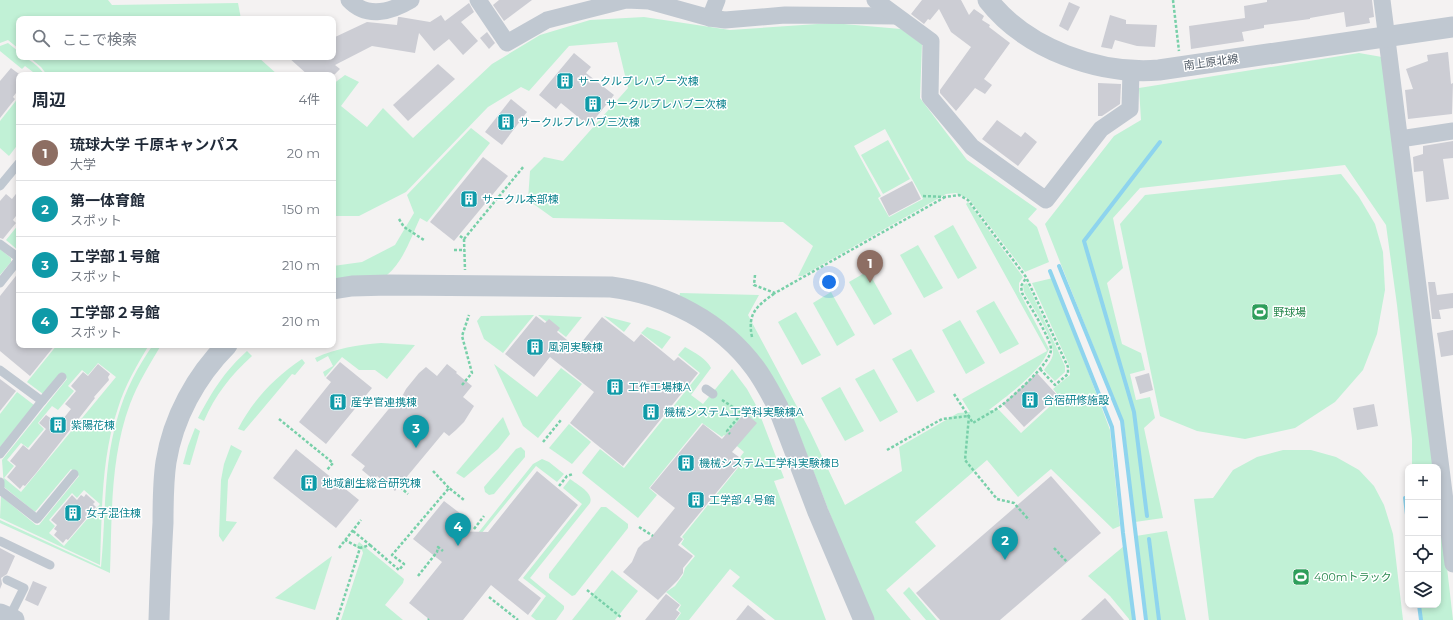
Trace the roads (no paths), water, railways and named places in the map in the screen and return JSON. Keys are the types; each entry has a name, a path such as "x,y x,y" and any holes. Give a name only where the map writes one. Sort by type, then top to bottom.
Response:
{"street":[{"path":"349,0 353,5 365,10 381,12 400,7 411,0"},
{"path":"478,0 507,43 547,20 626,0 649,1 710,18 725,20 792,15 896,16"},
{"path":"710,18 717,0"},
{"path":"875,0 931,41 930,97 972,147 1046,200 1101,129 1130,109 1131,70"},
{"name":"南上原北線","path":"988,0 1017,27 1048,47 1079,60 1097,65 1144,71 1453,27"},
{"path":"1382,0 1451,533 1453,564"},
{"path":"1400,139 1453,131"},
{"path":"336,289 352,286 382,285 611,287 655,296 677,305 699,318 722,334 742,352 756,368 770,391 786,426 832,547 864,620"},
{"path":"159,620 165,474 171,440 180,415 193,389 206,368 224,348"}],"lane":[{"path":"0,186 16,167"},
{"path":"0,244 16,257"},
{"path":"0,282 16,263"},
{"path":"0,370 42,401"},
{"path":"0,454 62,377"},
{"path":"0,482 0,490 37,519 74,474"},
{"path":"0,541 50,565"},
{"path":"7,580 24,588 8,617"}],"waterway":[{"path":"1147,516 1134,412 1084,241 1160,142"},
{"path":"1059,266 1122,421 1146,620"},
{"path":"1050,271 1112,427 1134,620"},
{"path":"1149,539 1159,620"},
{"path":"1419,608 1421,620"}],"place":[{"name":"サークルプレハブ一次棟","path":"565,81"},
{"name":"サークルプレハブ二次棟","path":"593,104"},
{"name":"サークルプレハブ三次棟","path":"506,122"},
{"name":"サークル本部棟","path":"469,199"},
{"name":"琉球大学 千原キャンパス","path":"870,283"},
{"name":"野球場","path":"1260,312"},
{"name":"風洞実験棟","path":"535,347"},
{"name":"工作工場棟A","path":"615,387"},
{"name":"合宿研修施設","path":"1030,400"},
{"name":"産学官連携棟","path":"338,402"},
{"name":"機械システム工学科実験棟A","path":"651,412"},
{"name":"紫陽花棟","path":"58,425"},
{"name":"工学部１号館","path":"416,448"},
{"name":"機械システム工学科実験棟B","path":"686,463"},
{"name":"地域創生総合研究棟","path":"309,483"},
{"name":"工学部４号館","path":"696,500"},
{"name":"女子混住棟","path":"73,513"},
{"name":"工学部２号館","path":"458,546"},
{"name":"第一体育館","path":"1005,560"},
{"name":"400mトラック","path":"1301,577"}]}
